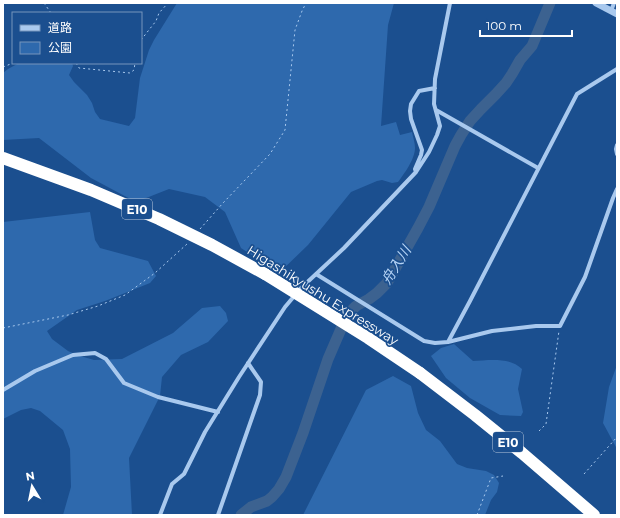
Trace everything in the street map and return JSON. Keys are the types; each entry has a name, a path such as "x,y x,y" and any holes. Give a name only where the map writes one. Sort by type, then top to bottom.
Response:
{"highway":[{"name":"Higashikyushu Expressway","path":"3,158 91,190 159,219 212,245 265,274 368,338 420,373 522,453 594,515"}],"street":[{"path":"160,515 172,484 184,474 205,432 285,307 301,288 344,248 416,172 438,135 440,126 434,104 435,88 450,3"},
{"path":"596,3 614,13 614,3"},
{"path":"448,342 577,94 617,69"},
{"path":"416,172 415,169 422,150 411,119 410,104 419,91 435,88"},
{"path":"436,110 538,168"},
{"path":"617,145 617,154"},
{"path":"316,274 424,341 435,343 448,342 492,331 536,326 560,326 585,277 617,189"},
{"path":"3,390 36,371 72,355 95,354 106,359 124,383 158,397 218,412"},
{"path":"218,515 260,395 261,382 248,363"}],"path":[{"path":"44,3 50,12"},
{"path":"142,39 156,21 159,13 168,3"},
{"path":"197,232 270,154 285,130 295,30 306,3"},
{"path":"77,64 79,68 130,73 134,70 136,64"},
{"path":"3,328 68,315 98,306 125,295 155,273 187,244"},
{"path":"539,431 546,424 560,326"},
{"path":"584,474 617,437"},
{"path":"477,515 491,478 502,476"}],"green space":[{"path":"177,3 394,3 388,25 381,126 396,122 400,135 412,132 415,152 409,166 398,182 392,183 382,180 377,181 351,192 308,245 279,273 241,248 225,212 205,197 169,189 136,202 91,178 39,138 3,140 3,73 17,64 72,64 73,66 69,75 87,95 100,119 129,126 135,118 140,78 149,50"},
{"path":"90,212 95,240 100,248 148,261 156,276 150,283 105,301 77,310 47,331 52,339 68,351 94,360 122,359 173,333 202,308 220,306 226,313 228,321 208,342 181,355 162,377 160,396 129,458 132,515 63,515 71,487 70,449 63,430 40,411 31,408 21,410 3,419 3,222"},
{"path":"454,344 473,361 499,360 512,363 522,369 518,389 523,412 521,416 500,415 470,398 446,378 431,356 441,348"},
{"path":"617,365 617,449 603,423 609,387"},
{"path":"393,376 411,386 418,413 426,430 440,441 457,464 467,468 486,471 494,475 499,483 497,492 491,500 485,515 303,515 366,390"}],"waterway":[{"name":"舟入川","path":"241,515 251,507 267,501 279,489 286,477 303,433 328,359 348,314 356,306 377,293 387,283 429,207 461,135 470,121 506,83 520,60 532,46 550,3"}]}
